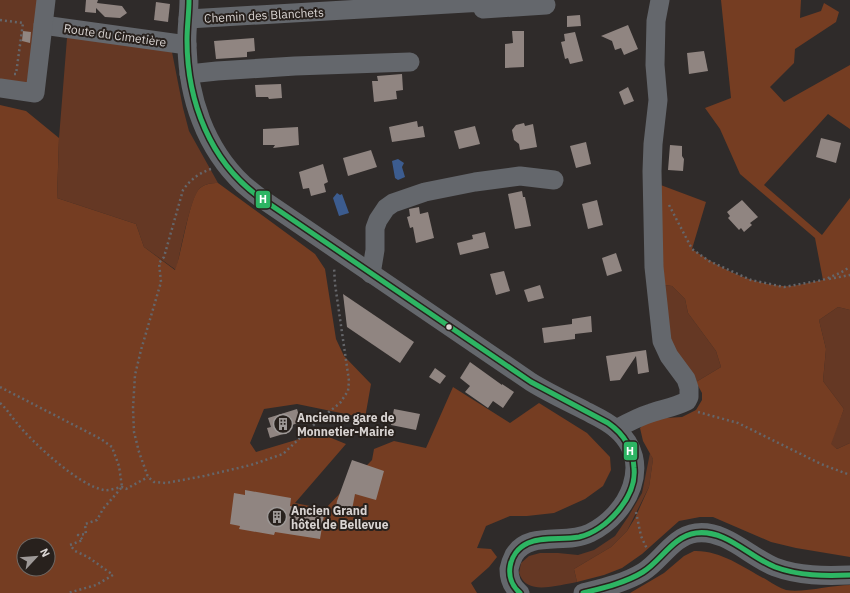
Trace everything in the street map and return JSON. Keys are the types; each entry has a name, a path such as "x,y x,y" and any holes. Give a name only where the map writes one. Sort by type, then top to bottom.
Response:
{"street":[{"path":"5,81 35,93 31,24 46,0"},
{"path":"189,0 187,45 190,74 197,111 213,146 243,184 264,201 333,249 531,382 549,393 604,421 616,429 627,441 635,462 635,477 629,493 616,512 599,528 589,534 573,538 530,541 519,548 511,561 509,573 515,590 520,593"},
{"path":"616,429 627,422 650,413 675,407 687,401 689,397 689,388 686,379 669,356 662,341 654,267 652,171 653,144 658,100 655,65 656,20 660,0"},
{"name":"Chemin des Blanchets","path":"188,19 484,1 484,9 546,5"},
{"name":"Route du Cimetière","path":"31,24 187,45"},
{"path":"190,74 295,66 410,62"},
{"path":"371,274 375,250 375,228 378,220 386,208 393,203 425,192 475,182 520,176 554,180"},
{"path":"583,593 632,579 644,572 680,540 688,535 705,533 727,539 761,560 788,571 823,576 850,575"}],"path":[{"path":"0,20 31,24 16,74 5,81"},
{"path":"225,163 196,176 189,181 183,190 164,257 159,263 161,282 147,325 135,375 133,408 134,432 139,452 148,477 154,482 166,483 204,476 250,465 283,454 319,420 340,403 348,392 349,381 335,284 333,249"},
{"path":"668,204 692,249 709,261 751,280 784,287 850,275"},
{"path":"823,280 850,267"},
{"path":"0,387 101,439 112,447 119,466 122,487 103,509 97,520 85,524 86,534 78,535 84,540 70,545 75,551 88,557 112,575 96,585 68,593"},
{"path":"0,403 7,409 15,421 40,448 83,482 105,490 122,487 126,489 148,477"},
{"path":"675,407 738,423 820,464 850,475"},
{"path":"629,493 634,503 641,536 648,552 658,559"}],"shaded area":[{"path":"0,0 39,0 27,84 0,81"},
{"path":"721,0 801,0 800,18 821,11 824,3 839,12 836,22 795,49 794,63 770,87 784,102 850,65 850,129 828,114 764,185 822,235 850,198 850,310 838,307 819,320 826,349 823,381 844,409 831,444 837,449 850,443 850,557 796,548 771,542 713,517 700,517 679,521 642,554 622,568 604,575 577,582 574,569 611,547 627,531 635,518 649,487 653,459 643,441 640,428 650,419 682,417 696,410 702,400 702,393 696,382 721,367 716,351 688,313 685,299 672,286 664,285 658,184 706,202 692,249 713,262 735,274 771,285 792,286 823,280 815,238 740,174 720,129 705,108 731,98"},
{"path":"69,35 172,52 189,131 218,183 200,188 196,194 189,214 176,270 144,247 136,224 57,198 59,138 67,38"},
{"path":"0,105 26,111 59,138 57,198 136,224 144,247 175,270 192,203 200,188 213,183 218,183 315,254 325,269 336,339 344,356 371,384 365,418 297,404 264,409 250,443 256,452 319,433 346,444 295,503 325,509 372,460 374,449 394,441 426,448 453,387 510,423 539,403 587,433 610,457 611,470 603,486 585,499 554,513 510,516 486,526 477,548 491,549 497,557 489,567 471,583 477,593 0,593"},
{"path":"664,285 672,286 685,299 688,313 716,351 721,367 696,382 671,345"},
{"path":"838,307 850,310 850,443 837,449 830,444 844,409 823,381 826,349 819,320"},
{"path":"650,453 653,459 649,487 627,531 611,547 574,569 577,582 553,586 534,587 524,582 519,573 521,563 529,556 540,553 578,555 594,550 615,536 642,493"},
{"path":"694,551 714,553 741,565 776,586 786,590 793,591 850,585 850,593 630,593 664,573 684,556"}],"water":[{"path":"398,159 404,163 402,167 405,177 398,180 395,178 392,161"},
{"path":"337,193 340,195 342,194 349,213 339,216 333,198"}],"building":[{"path":"86,0 98,0 97,3 122,6 127,13 120,18 105,17 96,8 96,13 85,12"},
{"path":"156,2 170,4 168,22 154,20"},
{"path":"580,15 581,26 567,27 567,16"},
{"path":"628,25 638,49 624,55 621,48 615,50 612,41 601,36"},
{"path":"23,31 31,32 30,43 22,41"},
{"path":"512,31 524,31 524,67 505,68 505,44 513,43"},
{"path":"575,32 583,61 570,64 568,58 565,59 561,42 565,41 564,34"},
{"path":"254,38 255,51 247,52 247,57 216,59 214,41"},
{"path":"704,51 708,71 689,74 687,53"},
{"path":"402,74 403,90 396,91 397,99 374,102 372,81 378,81 377,76"},
{"path":"281,84 282,98 269,99 268,97 256,97 255,85"},
{"path":"628,87 634,101 624,105 619,92"},
{"path":"417,121 418,127 423,126 425,137 392,142 389,127"},
{"path":"524,123 525,126 533,124 537,147 520,150 519,144 514,140 512,130 516,125"},
{"path":"475,126 480,144 459,149 454,131"},
{"path":"298,127 299,145 273,148 275,145 263,145 263,129"},
{"path":"821,138 841,143 836,163 816,157"},
{"path":"586,142 591,164 576,168 570,146"},
{"path":"670,145 682,146 682,156 684,159 683,171 668,170"},
{"path":"371,150 377,167 348,176 343,158"},
{"path":"323,164 328,182 324,184 326,192 311,196 309,188 303,189 299,172"},
{"path":"522,191 523,197 525,197 531,226 515,229 508,194"},
{"path":"597,200 603,225 588,229 582,204"},
{"path":"742,200 758,217 750,223 752,225 744,232 741,228 739,230 728,218 730,216 727,212"},
{"path":"419,207 420,214 428,212 434,238 416,243 413,227 410,228 407,217 410,216 409,209"},
{"path":"485,232 489,248 460,255 457,243 473,239 472,235"},
{"path":"616,253 622,271 607,276 602,258"},
{"path":"504,271 510,291 496,295 490,274"},
{"path":"540,285 544,298 528,302 524,290"},
{"path":"343,294 414,342 400,363 347,327"},
{"path":"591,316 592,332 575,334 575,339 544,343 542,328 572,324 572,319"},
{"path":"646,350 649,372 638,374 636,356 620,380 610,381 606,356"},
{"path":"470,362 514,392 503,408 493,401 488,408 465,392 470,386 460,378"},
{"path":"435,368 446,376 440,384 429,377"},
{"name":"Ancienne gare de Monnetier-Mairie","path":"297,409 301,422 289,426 290,432 270,438 267,428 271,427 268,418"},
{"path":"394,409 420,414 416,430 391,425"},
{"path":"352,460 384,471 376,500 355,494 351,515 335,513 337,501"},
{"name":"Ancien Grand hôtel de Bellevue","path":"245,490 291,498 290,506 294,507 294,510 324,515 320,539 275,532 274,535 239,529 240,526 230,524 234,493 245,495"}],"transit line":[{"name":"H","path":"189,0 187,40 191,86 205,129 215,149 228,168 262,199 531,382 608,423 614,427 627,442 632,454 634,479 625,501 618,511 599,528 589,534 573,538 534,541 521,547 512,559 510,566 511,581 520,593"},
{"name":"H","path":"583,593 614,585 636,576 650,567 674,544 688,535 696,533 707,533 727,539 765,563 784,570 812,575 850,575"}],"place":[{"name":"Ancienne gare de Monnetier-Mairie","path":"283,424"},
{"name":"Ancien Grand hôtel de Bellevue","path":"277,517"}]}
